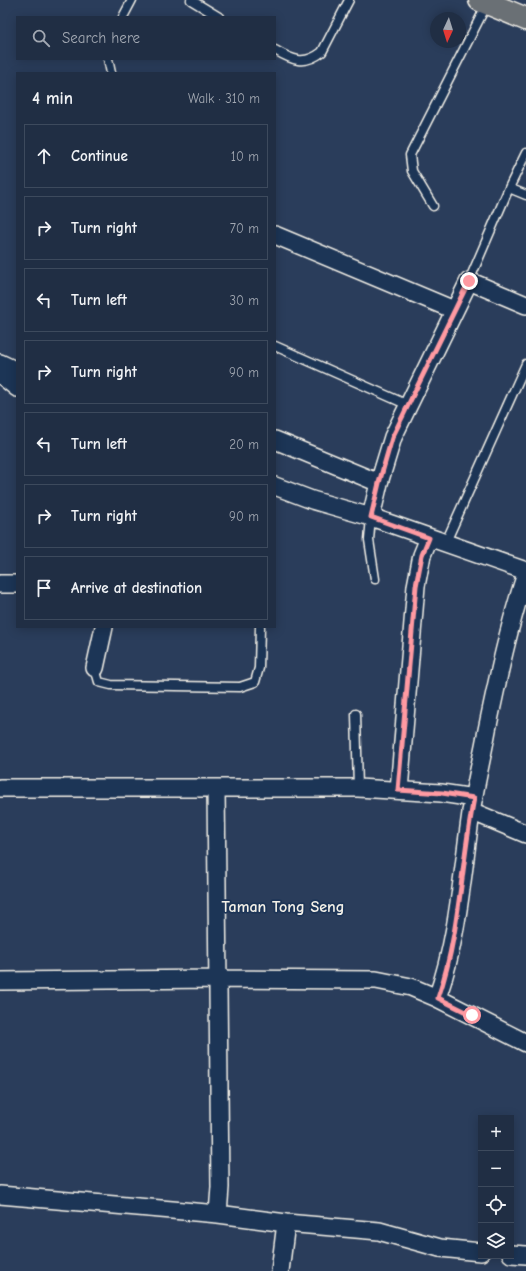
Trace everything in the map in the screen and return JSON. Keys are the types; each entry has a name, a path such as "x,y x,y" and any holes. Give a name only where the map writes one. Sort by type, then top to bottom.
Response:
{"main road":[{"path":"483,1 526,19"}],"street":[{"path":"276,235 454,310"},
{"path":"371,517 392,438 469,281 526,305"},
{"path":"0,363 16,371"},
{"path":"0,374 16,387"},
{"path":"276,440 379,483"},
{"path":"276,486 312,500 371,517 526,573 514,608 501,663 472,805 446,973 438,998"},
{"path":"398,790 416,586 422,555 429,538"},
{"path":"0,584 16,584"},
{"path":"95,668 104,628"},
{"path":"0,788 358,788 442,793 472,805 526,834"},
{"path":"216,788 220,1188 218,1214"},
{"path":"0,981 218,979 376,980 411,987 438,998 526,1043"},
{"path":"0,1195 218,1214 286,1223 379,1231 440,1248 478,1252"},
{"path":"280,1271 286,1223"},
{"path":"514,1254 526,1255"}],"lane":[{"path":"124,16 132,0"},
{"path":"191,0 217,16"},
{"path":"276,51 291,60 305,60 315,57 322,52 349,0"},
{"path":"433,206 412,171 410,155 483,1"},
{"path":"108,60 111,72"},
{"path":"469,281 509,188 526,153"},
{"path":"509,188 526,195"},
{"path":"276,346 408,405"},
{"path":"446,544 526,364"},
{"path":"371,517 369,540 375,579"},
{"path":"95,668 99,682 110,685 240,687 255,682 259,668 260,628"},
{"path":"356,714 358,788"}],"district":[{"name":"Taman Tong Seng","path":"283,907"}],"route":[{"path":"469,281 392,438 371,517 429,538 422,555 416,586 398,790 442,793 474,798 454,929 446,973 438,998 472,1015"}]}
